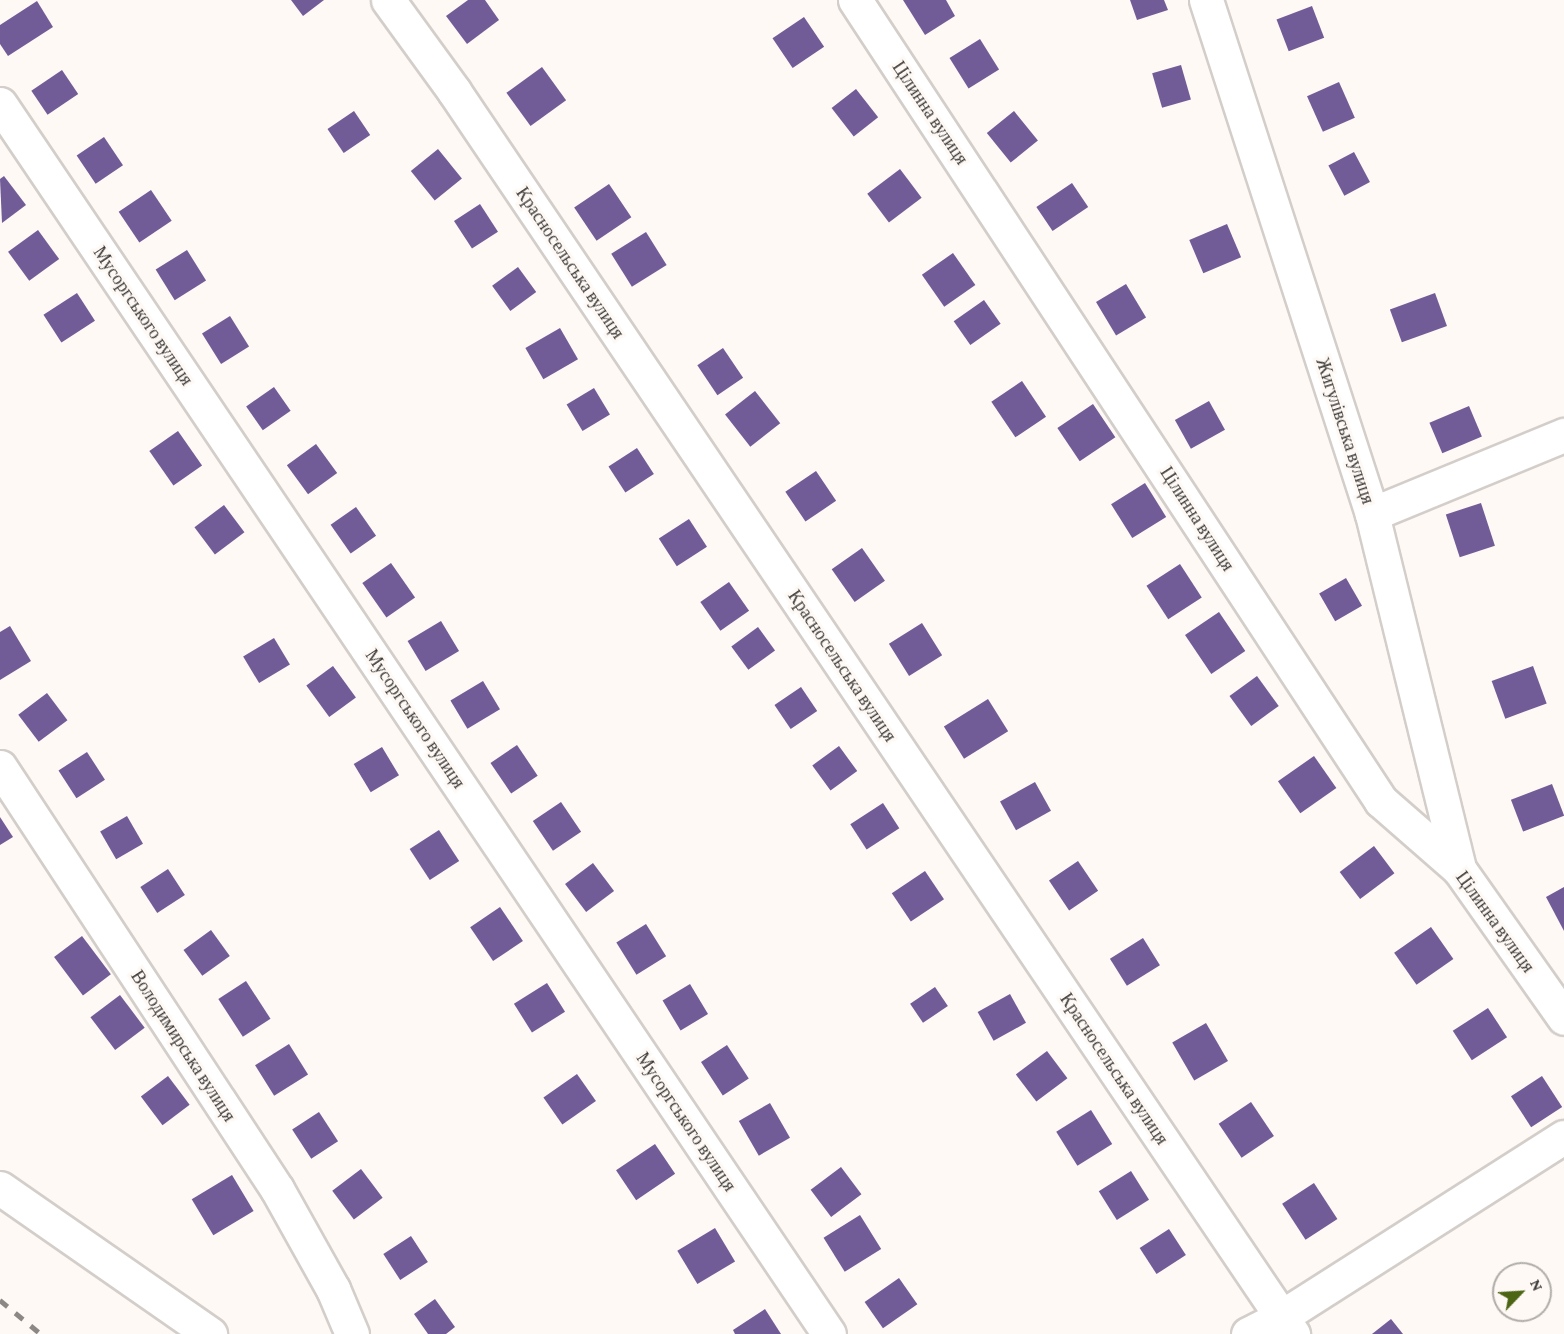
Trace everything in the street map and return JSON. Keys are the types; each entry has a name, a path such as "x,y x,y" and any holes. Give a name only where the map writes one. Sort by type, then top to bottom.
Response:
{"street":[{"name":"Красносельська вулиця","path":"388,0 460,101 1287,1325"},
{"name":"Цілинна вулиця","path":"855,0 996,211 1382,801 1459,869 1564,1018"},
{"name":"Жигулівська вулиця","path":"1206,0 1372,514 1459,869"},
{"name":"Мусоргського вулиця","path":"0,104 829,1334"},
{"path":"1372,514 1564,435"},
{"name":"Володимирська вулиця","path":"0,767 277,1189 333,1289 352,1334"},
{"path":"1248,1334 1287,1325 1564,1137"},
{"path":"0,1188 210,1334"}],"building":[{"path":"291,0 324,0 303,16"},
{"path":"468,0 485,0 499,20 467,44 446,16"},
{"path":"903,0 946,0 955,16 925,35"},
{"path":"1130,0 1164,0 1168,10 1137,20"},
{"path":"37,1 53,27 8,56 0,44 0,25"},
{"path":"1312,6 1324,38 1289,51 1277,20"},
{"path":"804,17 824,47 793,68 772,38"},
{"path":"980,39 999,70 969,89 949,58"},
{"path":"1181,65 1191,100 1162,108 1152,73"},
{"path":"542,67 566,100 531,126 506,93"},
{"path":"62,70 78,94 48,115 31,91"},
{"path":"1339,82 1355,118 1323,132 1307,96"},
{"path":"856,89 878,117 854,136 832,108"},
{"path":"354,111 370,135 344,153 327,129"},
{"path":"1014,111 1038,141 1011,163 987,133"},
{"path":"104,137 123,165 96,184 77,155"},
{"path":"438,149 462,179 435,201 411,171"},
{"path":"1354,152 1370,182 1344,196 1328,166"},
{"path":"900,169 922,198 889,222 867,194"},
{"path":"4,176 26,205 2,223 0,179"},
{"path":"1072,183 1088,207 1053,231 1036,207"},
{"path":"609,184 631,217 597,241 574,207"},
{"path":"151,190 172,221 139,242 119,212"},
{"path":"480,204 498,232 472,249 454,221"},
{"path":"1227,224 1241,257 1203,273 1189,240"},
{"path":"38,230 59,259 29,281 8,252"},
{"path":"646,232 667,265 632,287 611,254"},
{"path":"187,250 206,281 175,300 156,270"},
{"path":"953,253 975,285 944,307 922,275"},
{"path":"518,267 536,292 510,311 492,286"},
{"path":"1126,284 1146,317 1116,335 1096,302"},
{"path":"77,293 95,321 61,342 43,315"},
{"path":"1435,293 1447,326 1402,342 1390,309"},
{"path":"984,300 1001,324 970,345 954,321"},
{"path":"230,316 249,347 221,364 202,333"},
{"path":"560,328 578,359 543,379 525,348"},
{"path":"723,348 743,378 717,395 697,365"},
{"path":"1022,381 1046,417 1015,437 991,402"},
{"path":"274,387 291,411 263,430 246,407"},
{"path":"594,388 610,415 583,431 567,404"},
{"path":"755,391 780,423 750,447 725,414"},
{"path":"1209,401 1225,430 1191,449 1175,420"},
{"path":"1093,404 1115,437 1080,461 1057,428"},
{"path":"1469,406 1482,436 1442,453 1429,423"},
{"path":"178,431 202,465 173,485 149,451"},
{"path":"316,444 337,473 308,494 287,465"},
{"path":"637,448 654,474 625,493 608,467"},
{"path":"816,471 836,501 805,522 785,492"},
{"path":"1145,483 1166,517 1132,538 1111,504"},
{"path":"1481,503 1495,546 1460,557 1446,514"},
{"path":"224,505 244,532 215,554 194,527"},
{"path":"356,507 376,536 351,553 331,525"},
{"path":"689,519 707,547 677,566 659,539"},
{"path":"862,548 885,581 855,602 832,569"},
{"path":"391,563 415,597 386,617 362,583"},
{"path":"1180,564 1202,598 1168,619 1146,586"},
{"path":"1346,578 1362,606 1335,621 1319,594"},
{"path":"729,582 749,611 720,631 700,602"},
{"path":"1219,612 1245,651 1211,674 1185,635"},
{"path":"441,621 459,651 426,671 408,641"},
{"path":"922,623 942,655 909,676 889,644"},
{"path":"10,626 31,661 0,680 0,632"},
{"path":"758,627 775,650 748,670 731,646"},
{"path":"274,638 290,665 259,683 243,657"},
{"path":"333,666 356,698 329,717 306,685"},
{"path":"1533,666 1547,704 1505,719 1492,681"},
{"path":"1257,676 1279,706 1251,726 1229,696"},
{"path":"483,681 500,709 467,729 450,701"},
{"path":"801,687 817,711 791,729 774,705"},
{"path":"47,693 67,720 39,742 18,715"},
{"path":"988,699 1008,731 964,759 944,727"},
{"path":"517,745 538,776 511,794 490,763"},
{"path":"839,746 857,771 831,790 812,765"},
{"path":"382,747 399,775 371,792 354,764"},
{"path":"87,752 105,780 76,798 58,771"},
{"path":"1314,756 1336,788 1300,813 1278,781"},
{"path":"1035,782 1051,811 1016,830 1000,801"},
{"path":"1552,784 1564,816 1523,832 1511,800"},
{"path":"561,802 581,832 553,851 533,821"},
{"path":"883,803 899,828 867,849 850,824"},
{"path":"127,816 143,844 116,859 100,832"},
{"path":"0,817 13,837 0,845"},
{"path":"439,830 459,861 430,880 410,849"},
{"path":"1374,846 1394,873 1360,899 1340,872"},
{"path":"1078,861 1098,891 1069,910 1049,881"},
{"path":"593,863 614,891 586,912 565,884"},
{"path":"168,869 185,895 157,913 140,887"},
{"path":"925,871 944,899 911,922 892,893"},
{"path":"1564,887 1564,931 1546,897"},
{"path":"500,907 523,941 493,961 470,927"},
{"path":"646,924 666,956 636,975 616,943"},
{"path":"1431,927 1453,959 1417,985 1394,953"},
{"path":"211,930 230,956 202,976 183,950"},
{"path":"82,936 111,974 83,995 54,957"},
{"path":"1143,938 1160,965 1127,986 1110,959"},
{"path":"246,981 271,1019 243,1037 218,999"},
{"path":"547,983 565,1012 532,1033 514,1004"},
{"path":"690,984 708,1014 681,1030 663,1000"},
{"path":"935,987 948,1006 923,1023 910,1004"},
{"path":"1010,994 1026,1023 994,1041 978,1012"},
{"path":"120,995 145,1028 115,1050 90,1017"},
{"path":"1488,1008 1507,1037 1472,1060 1453,1031"},
{"path":"1206,1023 1228,1061 1194,1081 1172,1042"},
{"path":"289,1044 308,1075 274,1096 255,1065"},
{"path":"727,1045 749,1079 723,1095 701,1062"},
{"path":"1047,1051 1067,1078 1036,1102 1016,1074"},
{"path":"577,1074 596,1101 562,1125 543,1098"},
{"path":"168,1076 190,1105 163,1125 141,1096"},
{"path":"1542,1076 1562,1107 1531,1127 1511,1096"},
{"path":"1251,1102 1274,1136 1242,1158 1219,1124"},
{"path":"770,1103 790,1138 759,1156 739,1121"},
{"path":"1091,1110 1112,1144 1077,1166 1056,1132"},
{"path":"319,1112 338,1141 311,1159 292,1129"},
{"path":"655,1144 675,1174 636,1200 616,1170"},
{"path":"841,1167 861,1194 831,1217 811,1190"},
{"path":"361,1169 383,1198 354,1219 332,1191"},
{"path":"1131,1171 1149,1200 1117,1220 1099,1191"},
{"path":"232,1175 254,1211 213,1235 192,1199"},
{"path":"1314,1183 1337,1219 1306,1240 1282,1204"},
{"path":"860,1215 881,1249 845,1272 824,1238"},
{"path":"715,1228 735,1261 697,1284 677,1251"},
{"path":"1169,1229 1186,1255 1157,1274 1140,1248"},
{"path":"411,1236 428,1262 400,1280 383,1254"},
{"path":"899,1278 917,1304 883,1328 865,1302"},
{"path":"435,1299 455,1327 446,1334 428,1334 414,1314"},
{"path":"765,1309 781,1334 735,1334 733,1330"},
{"path":"1391,1319 1403,1334 1372,1334"}],"railway":[{"path":"0,1300 41,1334"}]}
